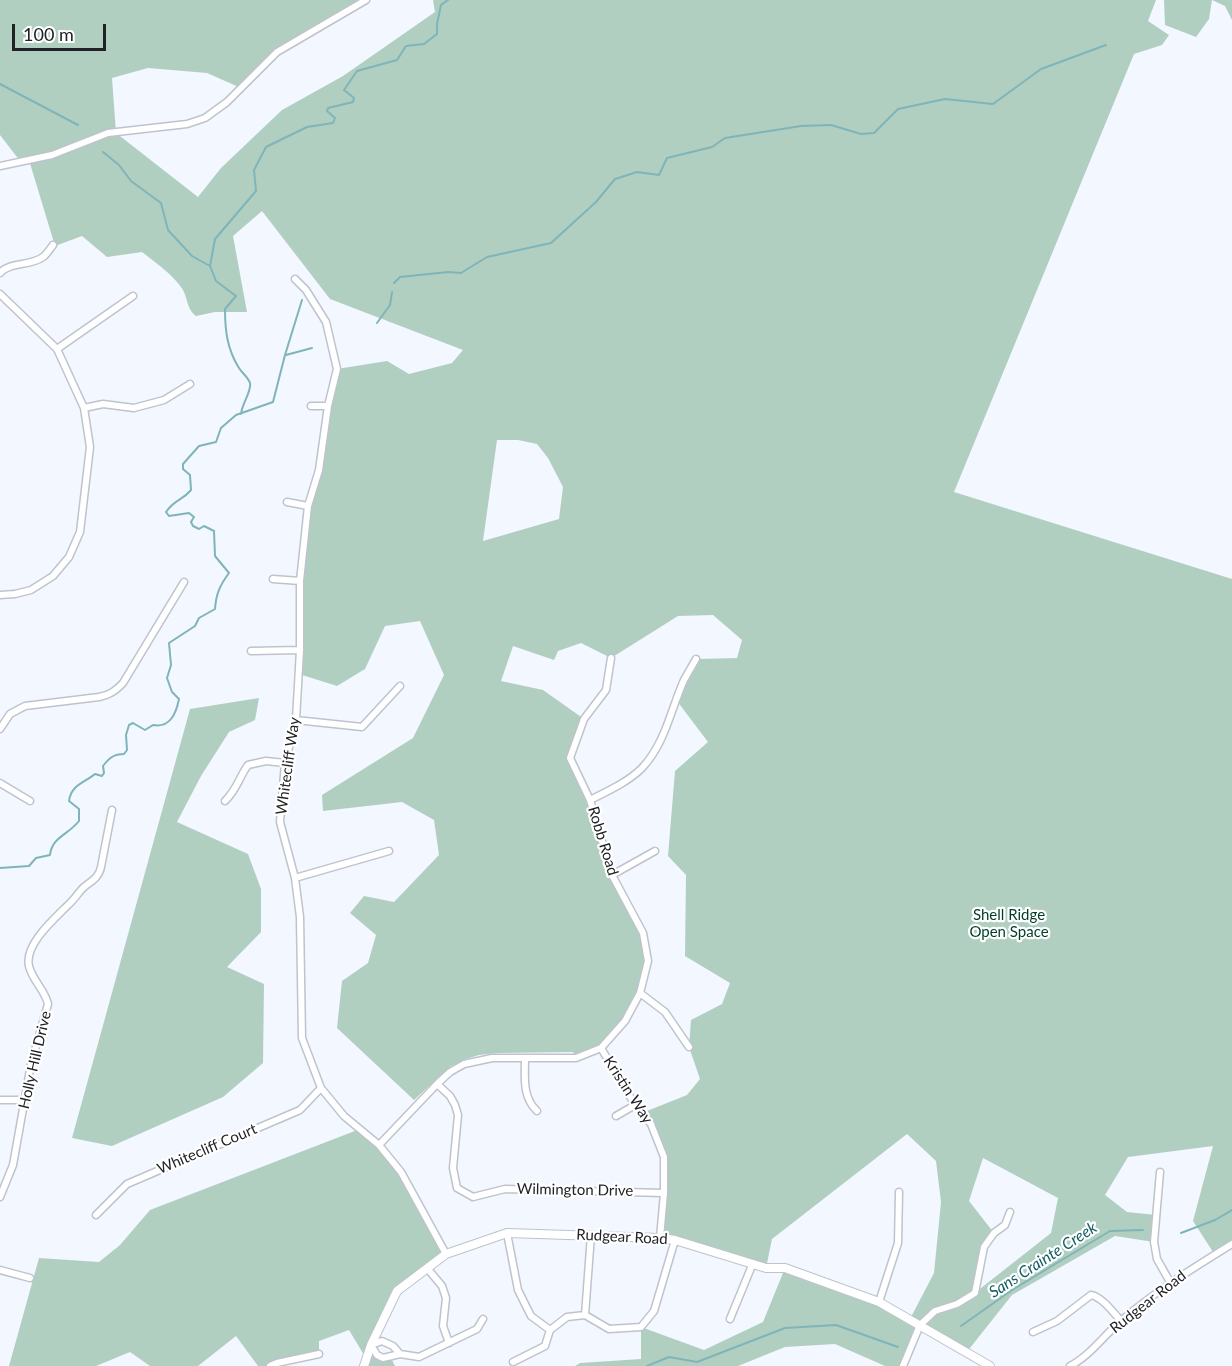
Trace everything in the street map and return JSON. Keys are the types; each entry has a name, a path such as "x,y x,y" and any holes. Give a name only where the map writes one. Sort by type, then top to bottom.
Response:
{"street":[{"path":"0,166 52,156 108,133 187,124 205,118 227,102 278,52 366,0"},
{"path":"0,273 4,268 29,263 44,256 53,245"},
{"name":"Whitecliff Way","path":"295,279 306,290 326,322 337,369 328,406 319,470 308,506 300,581 300,650 296,720 285,763 280,822 295,878 300,917 302,1038 321,1088 344,1116 379,1145 401,1172 446,1254"},
{"path":"0,294 57,349 84,408 90,447 80,532 69,557 53,576 31,590 0,595"},
{"path":"57,349 133,296"},
{"path":"84,408 103,404 134,408 164,400 190,384"},
{"path":"311,406 328,406"},
{"path":"287,502 308,506"},
{"path":"273,579 300,581"},
{"path":"0,729 10,714 25,706 99,697 116,690 123,683 184,582"},
{"path":"250,651 300,650"},
{"name":"Robb Road","path":"379,1145 450,1072 477,1060 576,1058 601,1048 625,1021 640,993 648,961 643,933 612,875 590,800 570,759 584,719 606,690 611,658"},
{"path":"590,800 628,779 642,767 654,751 684,680 696,659"},
{"path":"296,720 362,727 400,686"},
{"path":"225,801 236,790 240,776 248,765 266,760 285,763"},
{"path":"0,783 30,801"},
{"name":"Holly Hill Drive","path":"0,1197 13,1165 38,1034 48,1004 29,968 28,958 31,948 54,918 98,876 112,810"},
{"path":"295,878 389,851"},
{"path":"612,875 655,851"},
{"path":"640,993 665,1012 689,1047"},
{"name":"Kristin Way","path":"601,1048 635,1105 651,1124 664,1157 660,1238"},
{"path":"525,1058 526,1094 530,1105 537,1111"},
{"name":"Wilmington Drive","path":"437,1084 450,1096 458,1115 453,1168 457,1188 473,1197 505,1189 664,1193"},
{"name":"Whitecliff Court","path":"96,1215 127,1184 300,1110 321,1088"},
{"path":"0,1100 24,1100"},
{"path":"616,1116 635,1105"},
{"path":"1160,1172 1154,1242 1157,1259 1170,1282"},
{"path":"879,1302 898,1243 899,1192"},
{"path":"903,1366 920,1325 935,1311 957,1304 975,1293 984,1247 994,1233 1005,1225 1010,1212"},
{"path":"507,1233 518,1290 531,1316 550,1330"},
{"name":"Rudgear Road","path":"364,1366 371,1345 397,1291 446,1254 507,1233 660,1238 675,1240 766,1268 785,1268 879,1302 986,1366"},
{"path":"585,1315 591,1236"},
{"path":"513,1362 545,1346 550,1330 567,1317 585,1315 609,1329 641,1327 654,1311 675,1240"},
{"name":"Rudgear Road","path":"1070,1366 1079,1361 1121,1321 1170,1282 1232,1244"},
{"path":"730,1320 753,1263"},
{"path":"428,1268 442,1286 446,1298 443,1326 449,1342"},
{"path":"0,1270 30,1278"},
{"path":"1033,1332 1057,1321 1090,1295 1101,1300 1121,1321"},
{"path":"400,1354 393,1346 382,1341 371,1345 376,1355 382,1358 400,1354 418,1357 477,1329 483,1319"},
{"path":"270,1366 319,1354"}],"green space":[{"name":"Shell Ridge Open Space","path":"0,0 366,0 277,52 241,88 207,73 148,68 112,78 116,133 198,197 221,168 282,110 343,76 435,12 433,0 1156,0 1148,21 1169,35 1162,45 1134,54 954,492 1232,579 1232,1244 1215,1255 1193,1221 1213,1146 1128,1157 1105,1195 1127,1212 1156,1215 1154,1242 1115,1236 1012,1295 966,1353 920,1326 903,1366 885,1366 835,1344 785,1347 738,1366 575,1366 580,1363 641,1359 641,1327 704,1350 763,1322 785,1268 879,1302 910,1319 934,1273 941,1202 936,1161 907,1134 772,1239 766,1268 660,1238 664,1157 651,1124 642,1113 687,1095 700,1079 689,1047 691,1020 722,1004 730,983 685,956 686,875 668,856 675,771 708,742 677,701 696,659 737,658 742,640 713,615 678,616 611,658 581,643 558,651 554,660 513,646 501,681 543,690 584,719 570,759 590,800 612,875 643,933 648,961 640,993 625,1021 601,1048 576,1058 573,1052 479,1055 451,1066 414,1100 337,1028 342,981 368,963 376,935 350,913 364,896 394,902 439,855 434,820 402,802 323,811 322,795 413,738 444,675 420,621 385,626 365,669 337,686 299,674 300,581 308,506 319,470 337,369 387,361 409,374 452,363 463,350 330,299 262,211 233,236 247,312 215,312 196,316 190,310 177,282 142,252 107,257 82,236 55,246 29,160 20,161 0,135","holes":["497,440 518,440 537,444 548,458 563,487 559,519 483,541","983,1158 1058,1198 1051,1233 976,1292 984,1247 994,1233 969,1201"]},
{"path":"1164,0 1212,0 1209,19 1196,37 1165,25"},
{"path":"1212,0 1232,0 1232,20 1225,6"},
{"path":"259,698 255,720 229,732 201,776 177,822 248,854 261,889 261,932 227,967 264,984 263,1063 223,1097 112,1146 72,1138 190,709"},
{"path":"360,1129 401,1172 446,1254 397,1291 371,1345 377,1355 391,1358 395,1366 364,1366 367,1360 349,1330 319,1341 319,1354 270,1366 258,1366 236,1336 198,1366 150,1366 130,1352 96,1366 9,1366 39,1258 99,1262 120,1245 150,1210"}],"waterway":[{"path":"210,266 215,239 256,191 254,170 266,147 307,127 333,123 335,118 327,111 328,108 353,102 354,98 344,90 357,71 397,60 406,46 424,44 437,34 441,5 448,0"},
{"path":"394,283 400,277 448,272 461,273 487,257 551,243 596,202 615,179 637,172 659,175 667,158 712,147 725,138 801,126 831,125 861,134 874,133 898,109 945,99 993,104 1041,69 1106,45"},
{"path":"0,84 78,125"},
{"path":"103,152 119,165 131,181 161,203 168,230 192,256 210,266 216,281 236,296 225,309 225,317 232,354 250,383 250,390 241,414"},
{"path":"377,323 390,305 392,292"},
{"name":"Sans Crainte Creek","path":"0,868 29,866 36,858 50,855 57,840 79,821 79,809 69,801 72,791 95,774 102,776 103,766 107,761 124,754 127,750 126,735 129,725 133,723 145,730 153,725 168,722 174,715 179,699 172,692 167,678 171,665 169,643 195,626 199,618 215,609 219,590 229,573 215,556 214,531 204,526 199,529 193,526 191,522 194,517 189,513 169,516 166,512 191,490 190,475 183,469 183,464 199,446 216,442 221,428 236,415 273,402 302,300"},
{"path":"286,355 312,348"},
{"name":"Sans Crainte Creek","path":"1181,1233 1215,1220 1232,1210"},
{"name":"Sans Crainte Creek","path":"961,1326 1012,1290 1110,1231 1143,1230"},
{"name":"Sans Crainte Creek","path":"647,1366 669,1357 697,1362 785,1328 836,1325 898,1347"}]}
